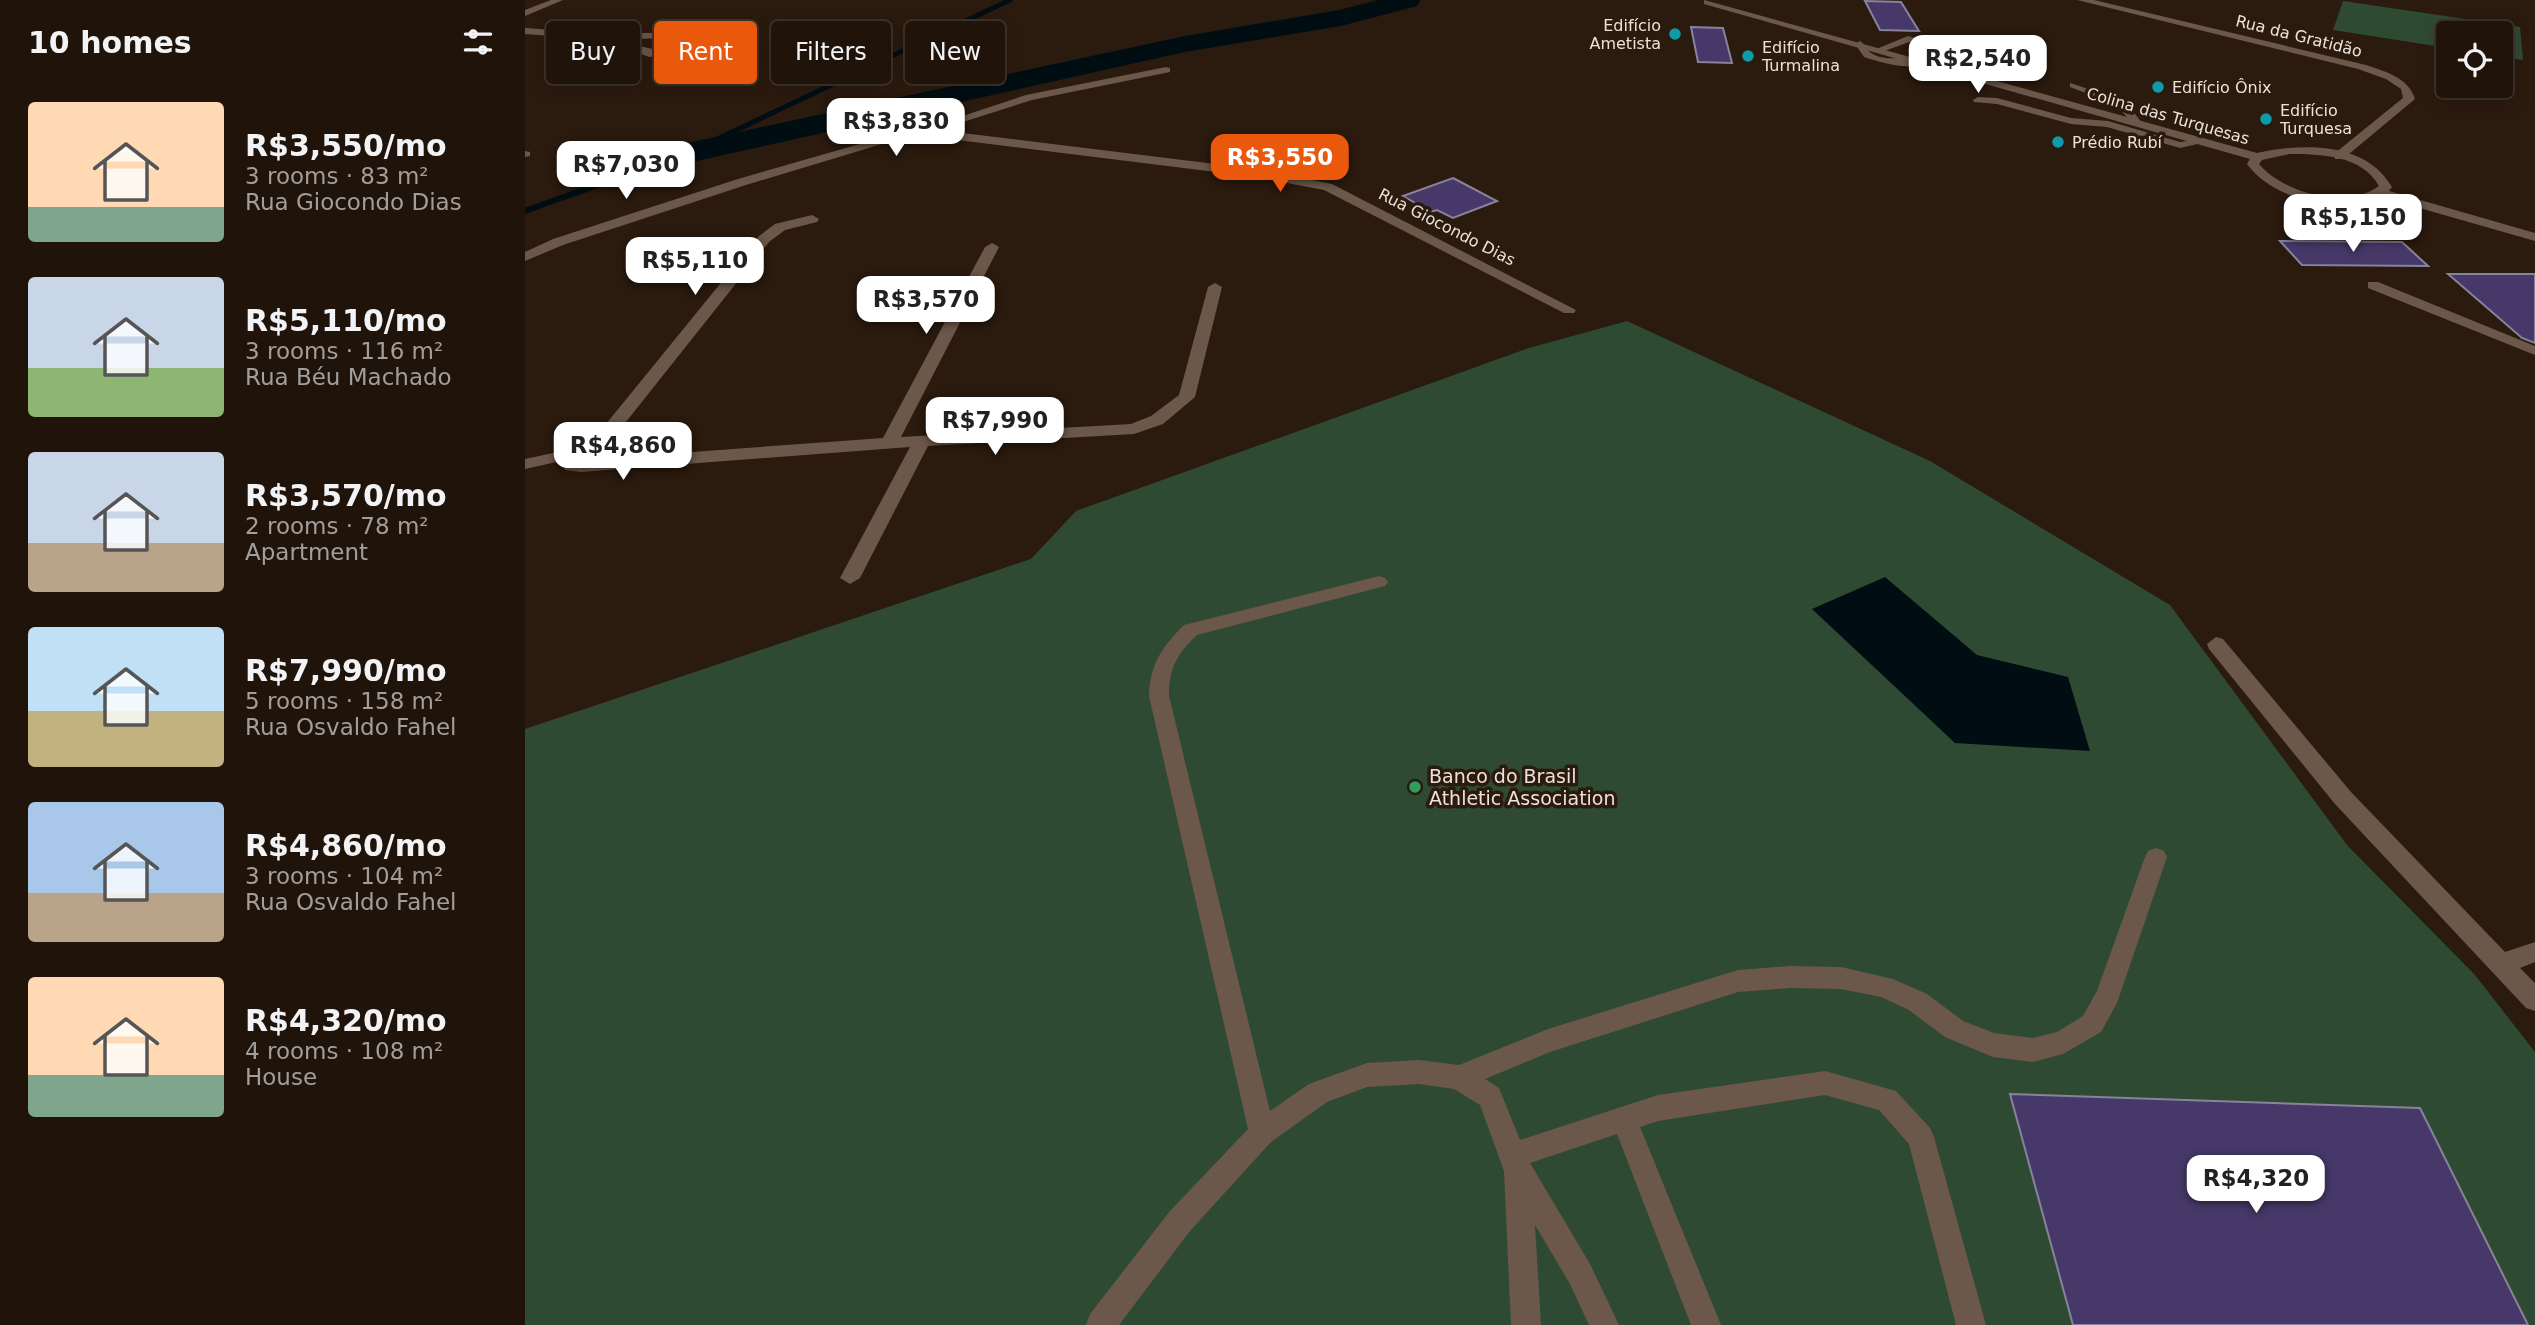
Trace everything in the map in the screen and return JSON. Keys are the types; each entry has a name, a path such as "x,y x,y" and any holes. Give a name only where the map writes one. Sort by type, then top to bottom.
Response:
{"street":[{"name":"Rua da Gratidão","path":"2082,0 2362,67 2390,77 2406,88 2409,99 2339,156"},
{"name":"Colina das Turquesas","path":"1707,2 1860,44 2136,126 2257,157"},
{"path":"921,135 1030,97 1166,70"},
{"name":"Rua Giocondo Dias","path":"525,257 599,228 875,143 921,135 972,138 1256,173 1328,187 1569,310"},
{"path":"2381,193 2386,187 2383,178 2366,166 2339,156 2289,150 2257,157 2253,164 2257,172 2268,181 2306,195 2350,200 2381,193 2535,237"},
{"path":"589,457 764,239 780,227 812,219"},
{"path":"889,443 902,425 992,247"},
{"path":"525,465 589,457 652,460 922,441 1111,433 1134,429 1157,420 1188,397 1215,287"},
{"path":"850,578 922,441"}],"lane":[{"path":"525,13 559,0"},
{"path":"525,31 546,32"},
{"path":"692,36 697,41 676,51 649,54 609,37 692,36"},
{"path":"1879,50 1907,39 1937,47"},
{"path":"1860,44 1864,53 1879,59 1899,63 1921,62"},
{"path":"2074,85 2121,103 2136,126"},
{"path":"1978,100 1997,101 2071,121 2136,126"},
{"path":"2373,285 2535,351"},
{"path":"1262,1133 1159,696 1159,668 1170,649 1191,631 1379,582"},
{"path":"2216,644 2343,798 2535,1000"},
{"path":"1459,1077 1548,1041 1738,981 1790,976 1840,978 1884,987 1918,1002 1954,1028 1993,1045 2033,1050 2063,1042 2092,1024 2108,995 2156,857"},
{"path":"2500,964 2535,952"},
{"path":"1101,1325 1180,1221 1262,1133 1318,1093 1367,1075 1419,1072 1459,1077 1490,1097 1516,1163 1580,1274 1604,1325"},
{"path":"1516,1163 1658,1108 1825,1083 1887,1100 1921,1137 1971,1325"},
{"path":"1624,1119 1706,1325"},
{"path":"1516,1163 1525,1325"}],"green space":[{"path":"2343,1 2479,21 2436,21 2436,46 2333,30"},
{"path":"2513,26 2520,27 2523,60 2513,59"},
{"name":"Banco do Brasil Athletic Association","path":"1627,321 1930,461 2170,605 2347,845 2475,975 2535,1052 2535,1325 525,1325 525,729 1031,559 1076,511 1529,348"}],"shaded area":[{"path":"1885,577 1977,655 2068,677 2090,751 1955,743 1812,609"}],"building":[{"path":"1865,1 1901,2 1919,31 1880,30"},
{"path":"1691,27 1723,28 1732,63 1698,62"},
{"path":"1453,178 1497,201 1453,218 1437,210 1431,212 1403,196"},
{"path":"2280,241 2402,242 2428,266 2302,265"},
{"path":"2448,274 2535,274 2535,343 2522,338"},
{"path":"2010,1094 2420,1108 2528,1325 2073,1325"}],"waterway":[{"path":"690,152 1010,0"},
{"path":"692,152 1185,44 1341,18 1408,0"},
{"path":"525,211 690,152"}],"place":[{"name":"Edifício Ametista","path":"1675,34"},
{"name":"Edifício Turmalina","path":"1748,56"},
{"name":"Edifício Ônix","path":"2158,87"},
{"name":"Edifício Turquesa","path":"2266,119"},
{"name":"Prédio Rubí","path":"2058,142"},
{"name":"Banco do Brasil Athletic Association","path":"1415,787"}]}
